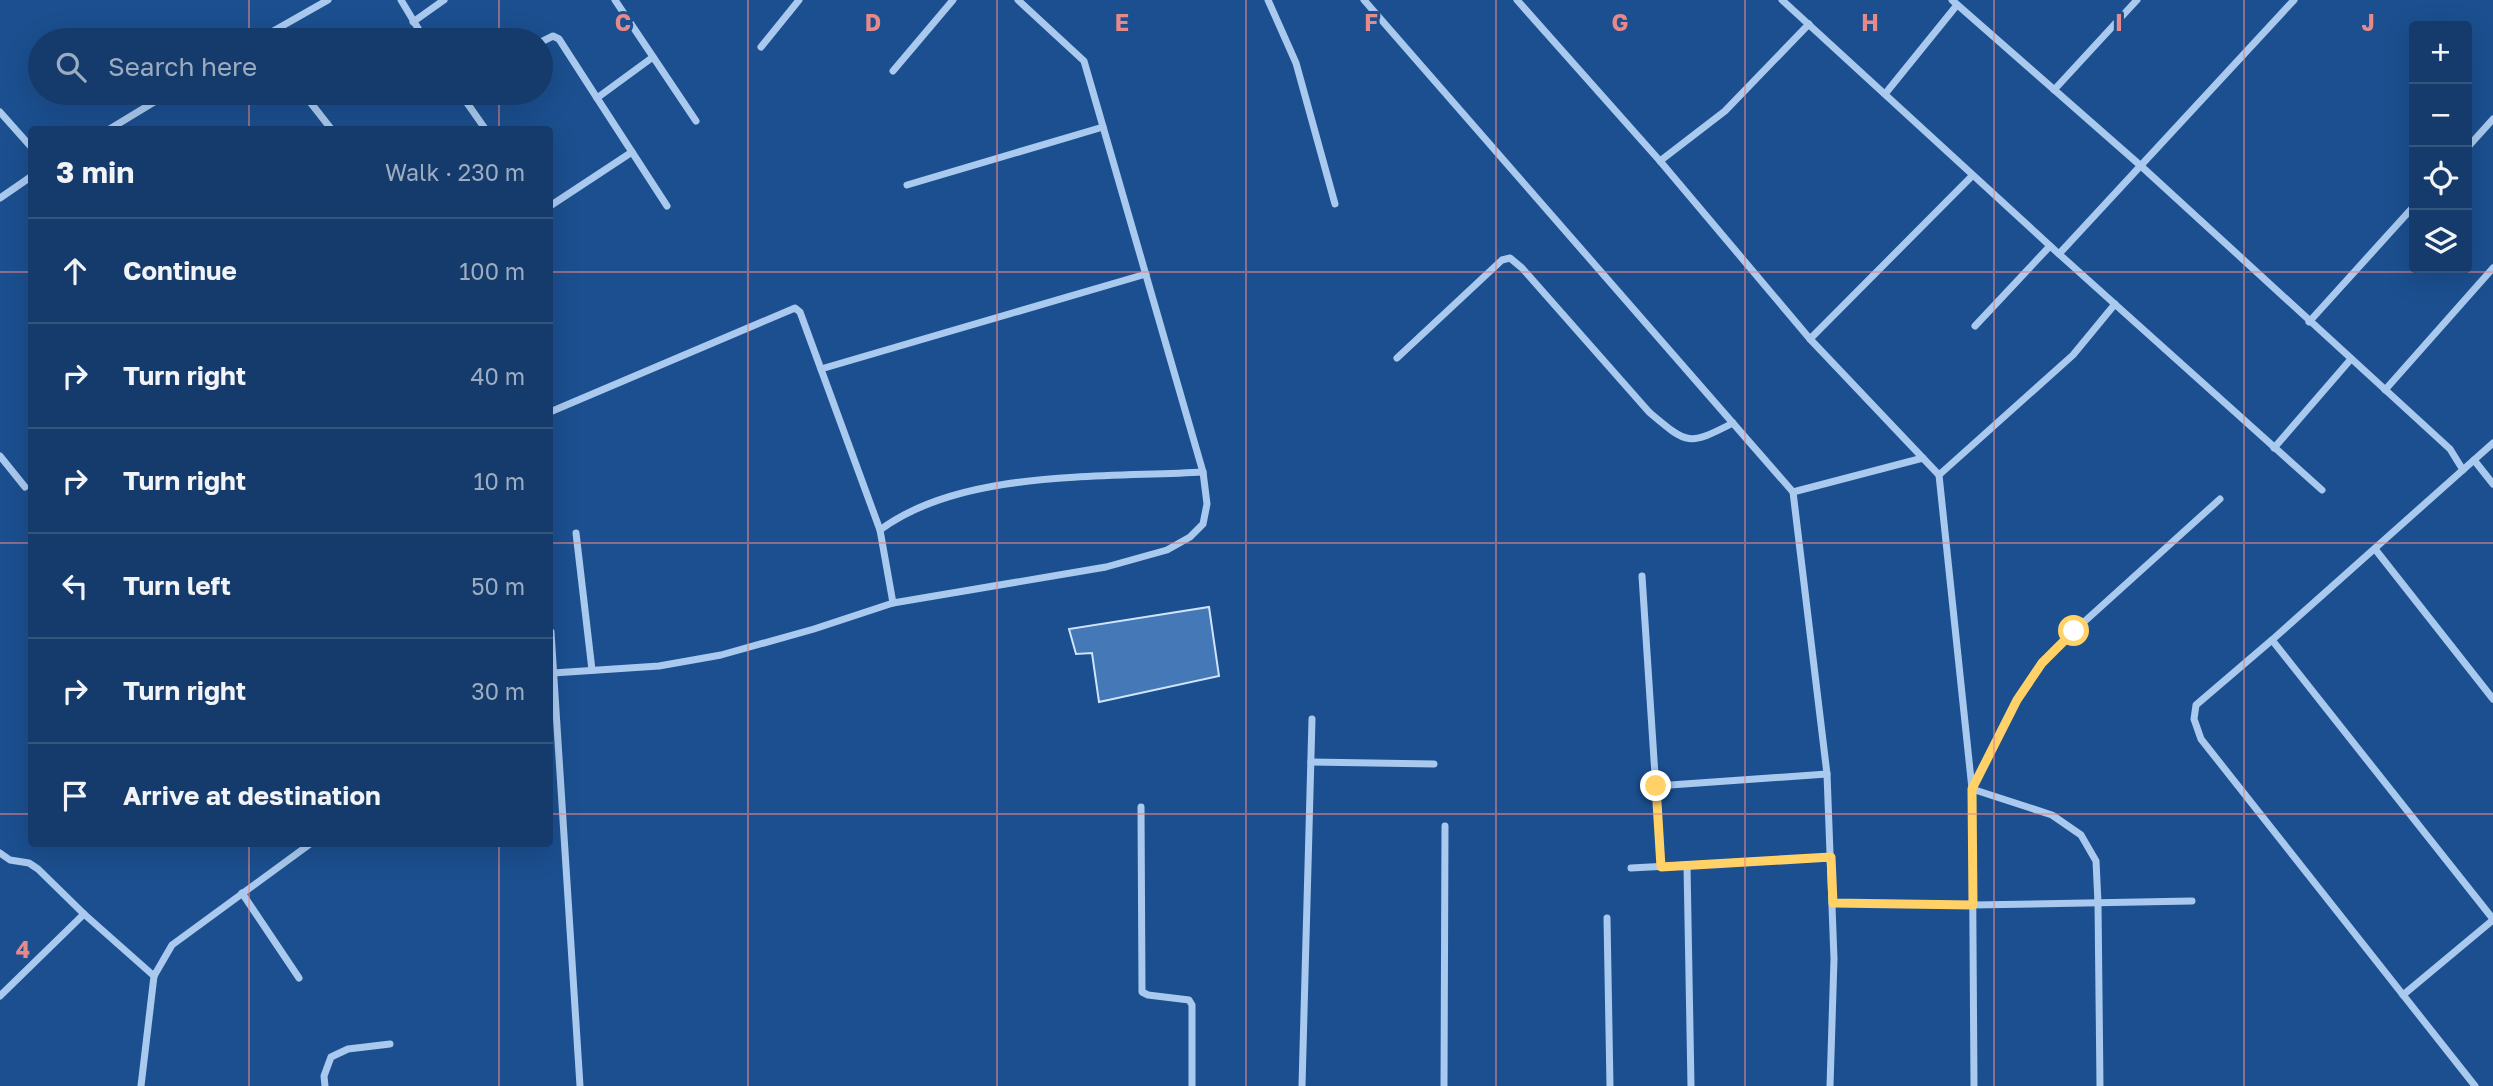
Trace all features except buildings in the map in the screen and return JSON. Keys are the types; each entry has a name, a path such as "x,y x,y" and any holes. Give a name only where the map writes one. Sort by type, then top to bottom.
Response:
{"street":[{"path":"279,28 328,0"},
{"path":"401,0 417,28"},
{"path":"413,22 444,0"},
{"path":"615,0 696,121"},
{"path":"761,47 799,0"},
{"path":"893,71 953,0"},
{"path":"580,1086 553,673 659,666 721,654 814,629 893,603 1106,567 1167,550 1190,537 1203,524 1207,504 1203,472 1084,61 1018,0"},
{"path":"1269,0 1296,63 1335,204"},
{"path":"1364,0 1793,492 1827,774 1834,959 1830,1086"},
{"path":"1517,0 1660,161 1810,339 1939,475 1972,789 1973,1086"},
{"path":"1782,0 1972,176 2322,491"},
{"path":"2054,90 2137,0"},
{"path":"2059,254 2294,0"},
{"path":"1885,94 1954,2 2141,166 2450,449 2463,470"},
{"path":"1660,161 1725,111 1808,24"},
{"path":"553,36 559,39 667,206"},
{"path":"597,98 653,57"},
{"path":"115,126 149,105"},
{"path":"312,105 329,126"},
{"path":"468,105 483,126"},
{"path":"0,112 28,144"},
{"path":"2468,147 2493,119"},
{"path":"907,186 1103,127"},
{"path":"553,203 632,152"},
{"path":"1810,339 1972,176"},
{"path":"0,198 28,179"},
{"path":"2309,322 2410,210"},
{"path":"1975,326 2050,246"},
{"path":"1397,358 1502,260 1510,258 1522,268 1649,412 1672,432 1685,439 1702,439 1733,423"},
{"path":"2385,390 2493,268"},
{"path":"821,369 1146,274"},
{"path":"1939,475 2073,355 2115,304"},
{"path":"553,411 794,308 800,312 880,530 893,603"},
{"path":"2274,448 2351,359"},
{"path":"2475,1086 2201,739 2193,719 2196,705 2493,443"},
{"path":"0,456 25,487"},
{"path":"1793,492 1923,458"},
{"path":"2474,460 2493,484"},
{"path":"880,530 915,508 958,493 1006,484 1203,472"},
{"path":"1972,789 2017,700 2042,663 2220,499"},
{"path":"576,533 592,670"},
{"path":"2375,549 2493,699"},
{"path":"1642,576 1661,867"},
{"path":"2272,639 2493,919 2403,995"},
{"path":"1302,1086 1312,719"},
{"path":"1311,762 1434,764"},
{"path":"1656,786 1827,774"},
{"path":"1972,789 2052,816 2081,835 2096,861 2100,1086"},
{"path":"1141,807 1142,992 1189,1000 1192,1005 1192,1086"},
{"path":"1444,1086 1445,826"},
{"path":"141,1086 154,976 172,945 306,847"},
{"path":"0,853 10,860 29,863 38,869 154,976"},
{"path":"1631,868 1831,857"},
{"path":"1687,865 1691,1086"},
{"path":"242,893 299,978"},
{"path":"1833,903 1973,905 2192,901"},
{"path":"0,996 84,914"},
{"path":"1607,918 1610,1086"},
{"path":"325,1086 324,1076 331,1057 348,1049 390,1044"}],"route":[{"path":"1656,786 1661,867 1831,857 1833,903 1973,905 1972,789 2017,700 2042,663 2074,631"}]}
